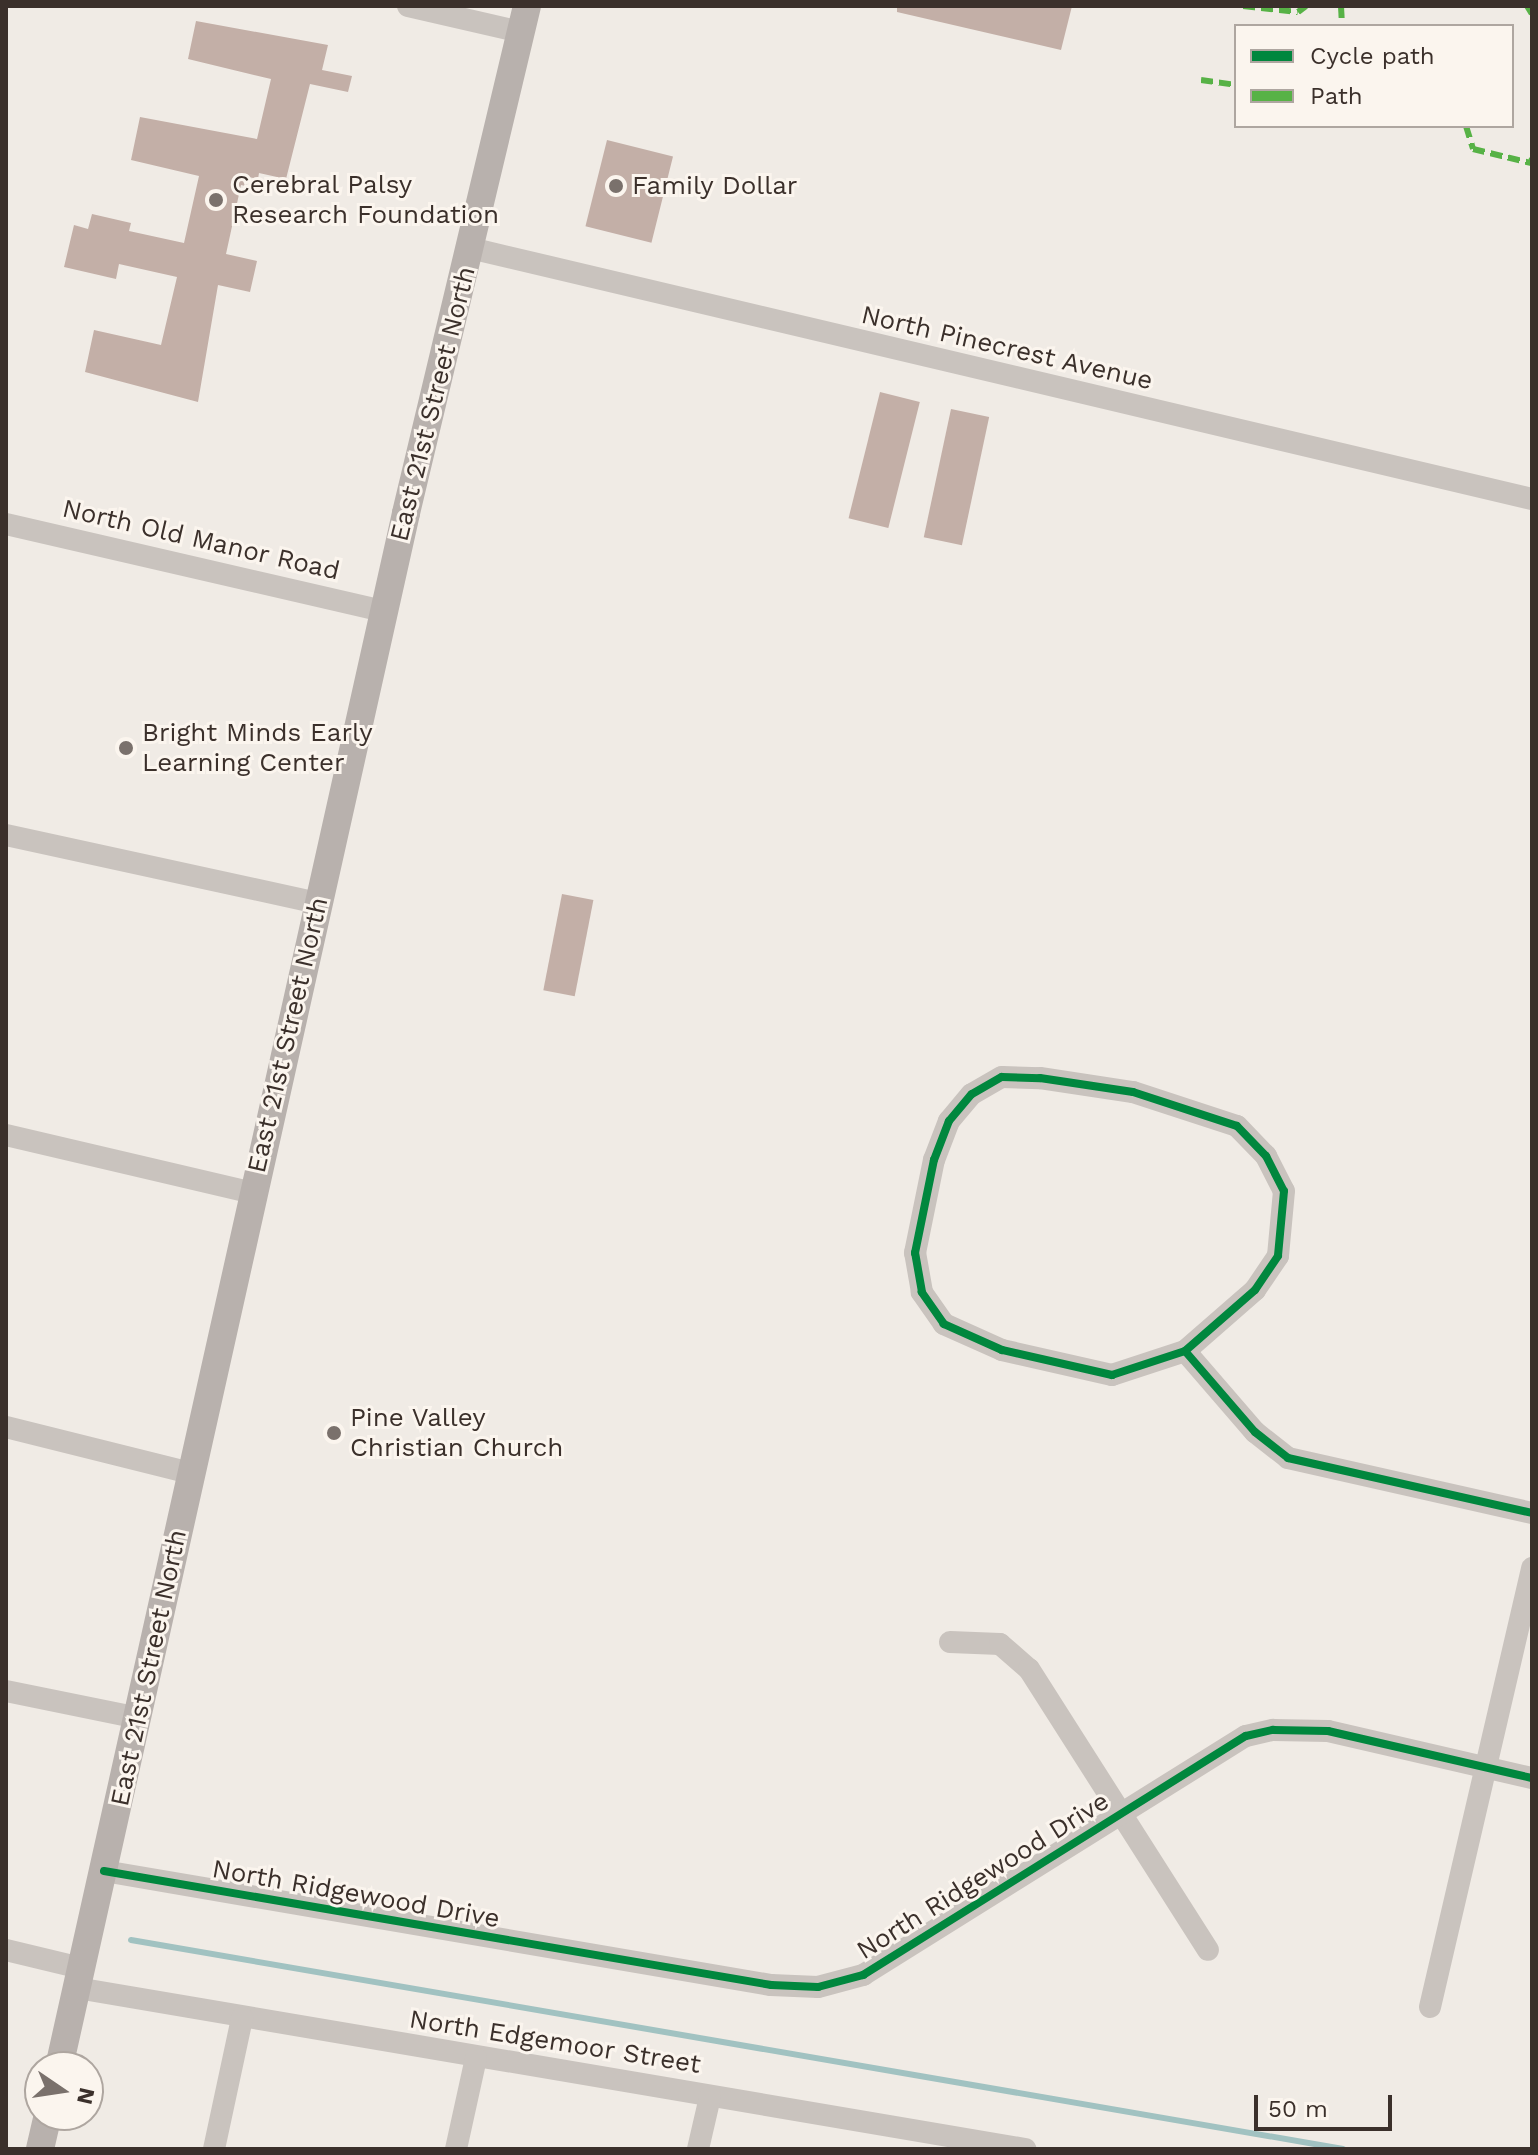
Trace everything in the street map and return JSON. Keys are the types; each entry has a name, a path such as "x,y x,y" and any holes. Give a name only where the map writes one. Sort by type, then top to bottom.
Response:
{"main road":[{"name":"East 21st Street North","path":"63,2051 384,611 524,19"}],"street":[{"path":"408,6 524,19"},
{"name":"North Pinecrest Avenue","path":"470,248 1532,499"},
{"name":"North Old Manor Road","path":"6,524 384,611"},
{"path":"6,835 318,903"},
{"path":"1002,1077 1133,1092 1237,1126 1266,1156 1284,1191 1278,1256 1255,1290 1185,1351 1112,1375 1002,1350 944,1324 922,1292 915,1253 934,1160 949,1121 972,1094 1002,1077"},
{"path":"6,1135 253,1193"},
{"path":"1185,1351 1255,1432 1288,1458 1532,1513"},
{"path":"6,1427 191,1473"},
{"path":"1430,2007 1532,1568"},
{"path":"950,1642 1000,1644 1029,1669 1208,1950"},
{"path":"6,1691 139,1718"},
{"name":"North Ridgewood Drive","path":"104,1871 771,1985 818,1987 863,1975 1246,1736 1273,1730 1328,1731 1532,1778"},
{"name":"North Edgemoor Street","path":"6,1950 79,1978 242,2018 970,2144 1025,2149"},
{"path":"214,2149 242,2018"},
{"path":"456,2149 476,2058"},
{"path":"698,2149 710,2097"}],"building":[{"path":"897,6 1072,6 1061,50 897,12"},
{"name":"Cerebral Palsy Research Foundation","path":"196,21 328,45 322,70 352,76 348,92 310,84 286,179 259,173 258,179 248,177 246,186 241,185 226,254 257,261 250,292 218,285 198,402 85,372 94,330 161,345 177,277 119,264 116,279 64,267 74,225 88,229 92,214 131,223 129,231 184,243 199,176 131,160 140,117 257,139 271,79 188,59"},
{"path":"607,140 673,156 651,243 585,226"},
{"path":"880,392 920,402 888,528 849,518"},
{"path":"951,409 989,417 962,545 924,537"},
{"path":"562,894 593,900 575,996 543,990"}],"waterway":[{"path":"131,1940 1343,2149"}],"marked path":[{"path":"1243,6 1298,12 1306,6"},
{"path":"1341,6 1342,24"},
{"path":"1527,6 1532,14"},
{"path":"1201,80 1234,85"},
{"path":"1467,128 1473,149 1531,163 1532,158"}],"cycle path":[{"path":"1185,1351 1112,1375 1002,1350 944,1324 922,1292 915,1253 934,1160 949,1121 972,1094 1002,1077 1040,1078 1133,1092 1237,1126 1266,1156 1284,1191 1278,1256 1255,1290 1185,1351 1255,1432 1288,1458 1532,1513"},
{"path":"104,1871 771,1985 818,1987 863,1975 1246,1736 1273,1730 1328,1731 1532,1778"}],"place":[{"name":"Family Dollar","path":"616,186"},
{"name":"Cerebral Palsy Research Foundation","path":"216,200"},
{"name":"Bright Minds Early Learning Center","path":"126,748"},
{"name":"Pine Valley Christian Church","path":"334,1433"}]}
